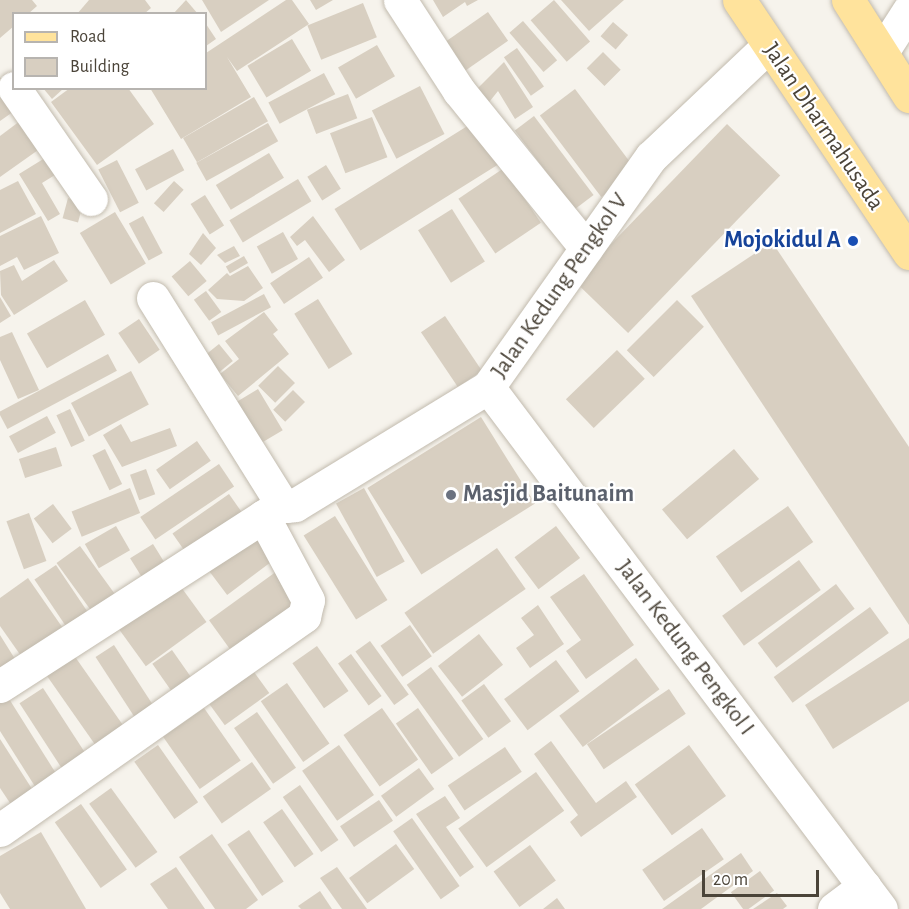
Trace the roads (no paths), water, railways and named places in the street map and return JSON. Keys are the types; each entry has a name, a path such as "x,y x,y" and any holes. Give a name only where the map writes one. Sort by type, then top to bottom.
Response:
{"main road":[{"name":"Jalan Dharmahusada","path":"739,0 909,254"},
{"path":"848,0 909,96"}],"street":[{"path":"400,0 459,92 586,248"},
{"path":"882,52 909,10"},
{"name":"Jalan Kedung Pengkol V","path":"0,686 273,510 296,505 488,387 651,157 768,46"},
{"path":"0,68 12,85"},
{"path":"15,90 91,199"},
{"path":"0,830 304,616 308,600 273,510 153,298"},
{"name":"Jalan Kedung Pengkol I","path":"488,387 872,898"},
{"path":"834,909 872,898"}],"place":[{"name":"Mojokidul A","path":"853,241"},
{"name":"Masjid Baitunaim","path":"451,495"}]}
